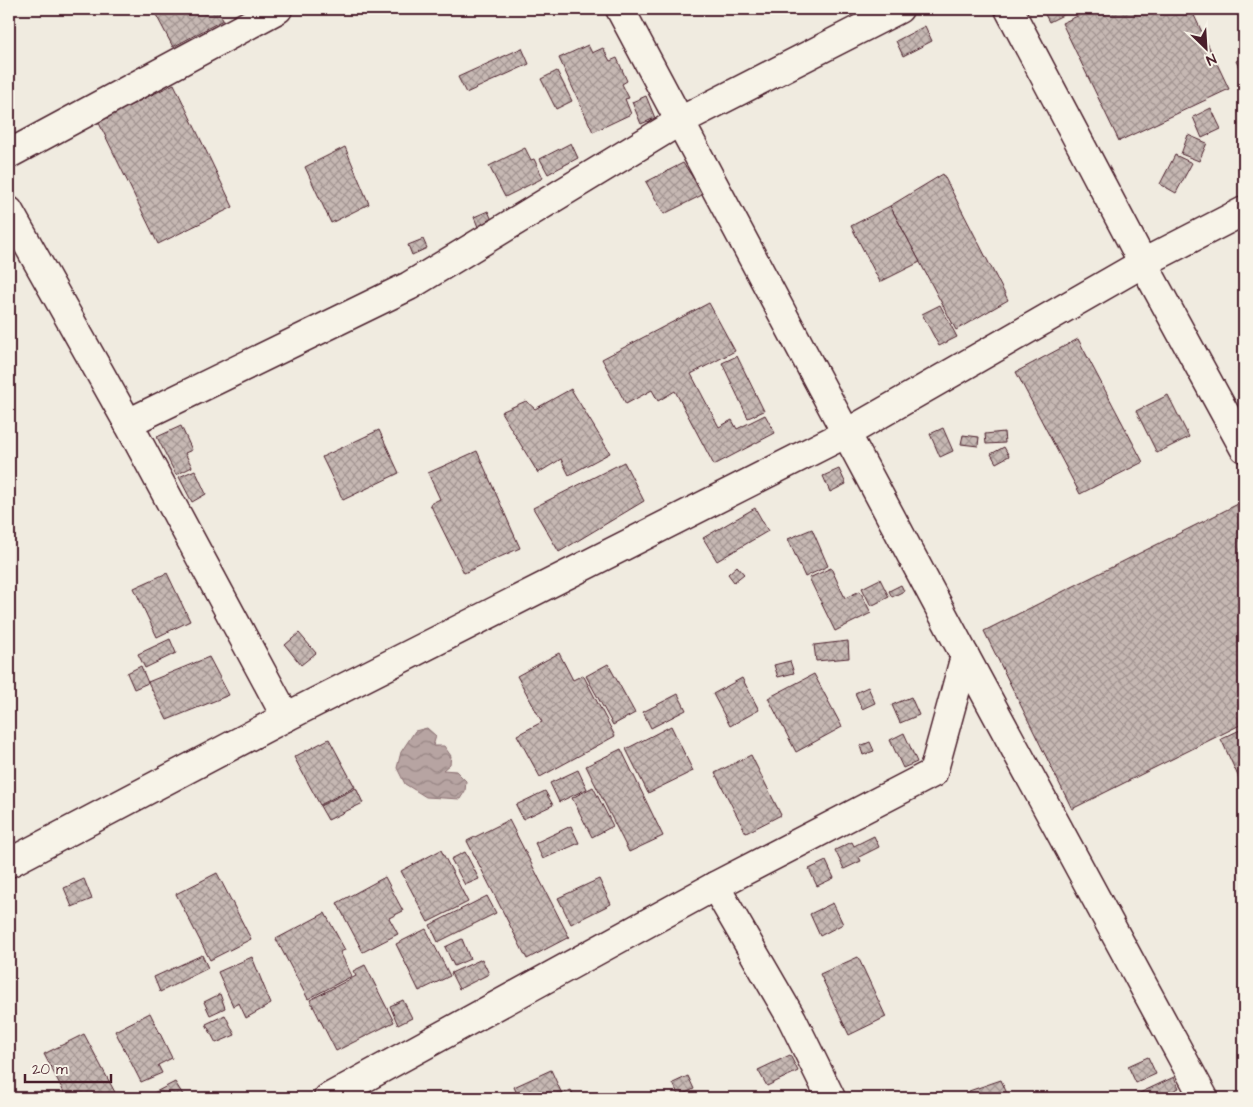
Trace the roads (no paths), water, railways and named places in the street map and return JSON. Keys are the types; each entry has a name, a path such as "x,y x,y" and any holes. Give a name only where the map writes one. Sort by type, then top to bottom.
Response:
{"street":[{"path":"9,154 278,9"},
{"path":"620,9 965,656 1204,1098"},
{"path":"128,423 409,286 680,121 899,9"},
{"path":"1009,9 1244,448"},
{"path":"9,211 128,423 286,717"},
{"path":"9,863 286,717 847,433 1144,263 1244,211"},
{"path":"328,1098 715,886 933,774 965,656"},
{"path":"715,886 792,1019 831,1098"}],"water":[{"path":"427,728 436,736 433,746 444,746 451,756 450,764 443,770 456,771 466,781 465,791 460,799 426,797 405,784 397,768 401,752 415,731"}]}
